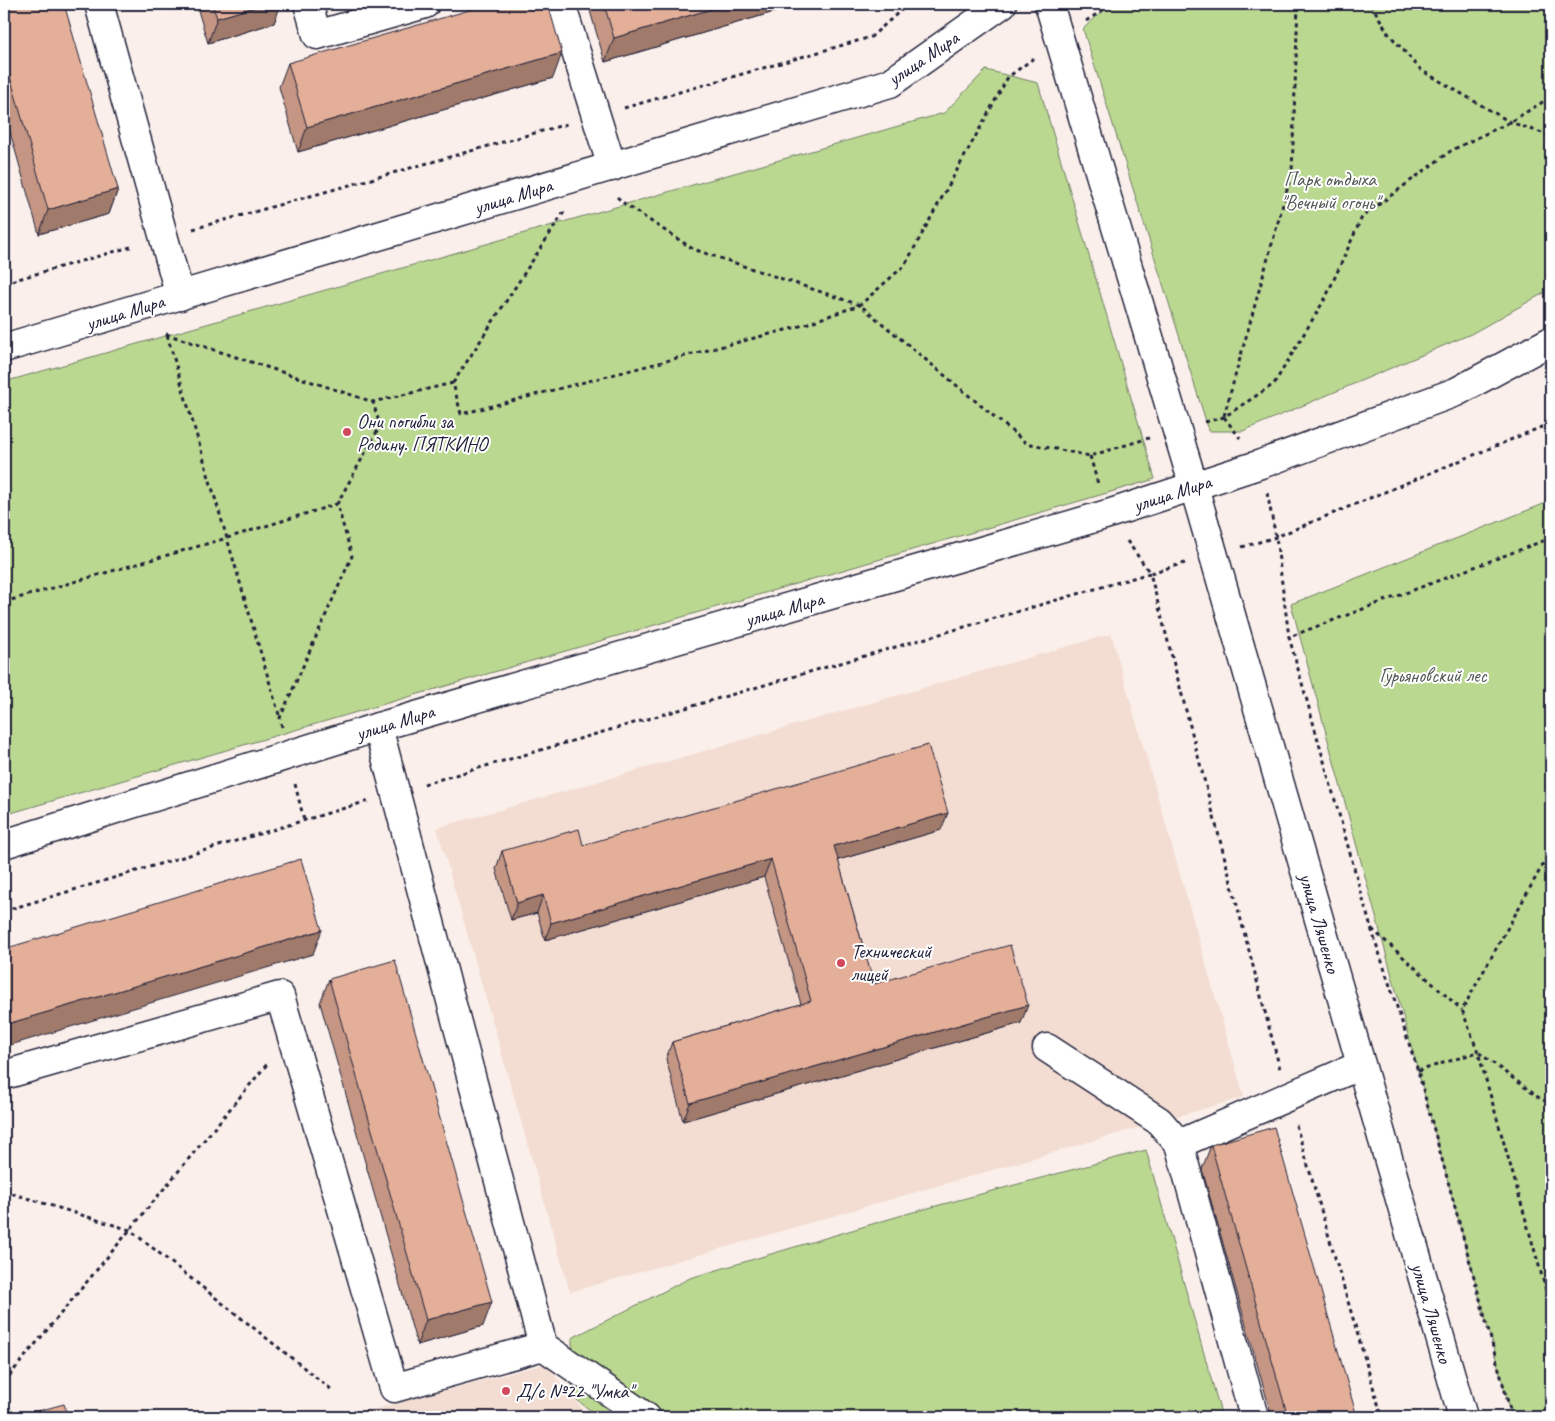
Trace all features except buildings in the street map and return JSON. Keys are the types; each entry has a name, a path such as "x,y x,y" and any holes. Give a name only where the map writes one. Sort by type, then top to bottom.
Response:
{"main road":[{"path":"99,4 164,238 168,299"},
{"path":"308,4 317,35 425,4"},
{"path":"561,4 596,116 601,170"},
{"name":"улица Мира","path":"4,348 890,83 1002,4"},
{"name":"улица Ляшенко","path":"1049,4 1061,38 1178,430 1463,1417"},
{"name":"улица Мира","path":"4,844 378,727 1108,514 1194,487 1262,464 1456,392 1551,341"},
{"path":"378,727 543,1346 646,1417"},
{"path":"4,1074 280,996 394,1388 543,1346"},
{"path":"1047,1048 1159,1122 1179,1144 1254,1417"},
{"path":"1179,1144 1288,1098 1361,1064"}],"path":[{"path":"4,283 871,37 908,4"},
{"path":"452,383 461,414 797,327 860,306 905,265 1008,76 1112,4"},
{"path":"1298,4 1292,172 1224,417 1274,384 1326,297 1362,217 1452,150 1510,122 1551,97"},
{"path":"1371,4 1388,33 1421,70 1510,122 1551,136"},
{"path":"166,335 373,402 452,383 601,170 626,205 693,249 860,306 1026,443 1090,456"},
{"path":"168,299 166,335 280,718 304,820"},
{"path":"4,602 227,538 337,504 380,426 373,402"},
{"path":"1512,1417 1418,1071 1371,928 1289,637 1276,537 1551,423"},
{"path":"280,718 352,556 337,504"},
{"path":"1289,637 1551,538"},
{"path":"4,911 304,820 1150,573 1288,1098 1382,1417"},
{"path":"1462,1010 1551,850"},
{"path":"1371,928 1462,1010 1478,1052 1551,1308"},
{"path":"4,1382 291,1035"},
{"path":"1418,1071 1478,1052"},
{"path":"1478,1052 1542,1100 1551,1102"},
{"path":"4,1191 130,1230 332,1390"}],"shaded area":[{"name":"Технический лицей","path":"1111,634 1244,1097 570,1292 437,828"},
{"name":"Д/с №22 \"Умка\"","path":"545,1364 589,1417 346,1417"}],"green space":[{"name":"Парк отдыха \"Вечный огонь\"","path":"1110,4 1551,4 1551,289 1471,334 1243,431 1209,431 1083,29"},
{"path":"986,70 1038,83 1155,479 4,815 4,382 944,113"},
{"name":"Гурьяновский лес","path":"1551,501 1551,1417 1512,1417 1291,604"},
{"path":"1146,1150 1222,1417 599,1417 573,1397 572,1338 690,1278 906,1214"}],"place":[{"name":"Они погибли за Родину. ПЯТКИНО","path":"347,432"},
{"name":"Технический лицей","path":"841,963"},
{"name":"Д/с №22 \"Умка\"","path":"506,1391"}]}
